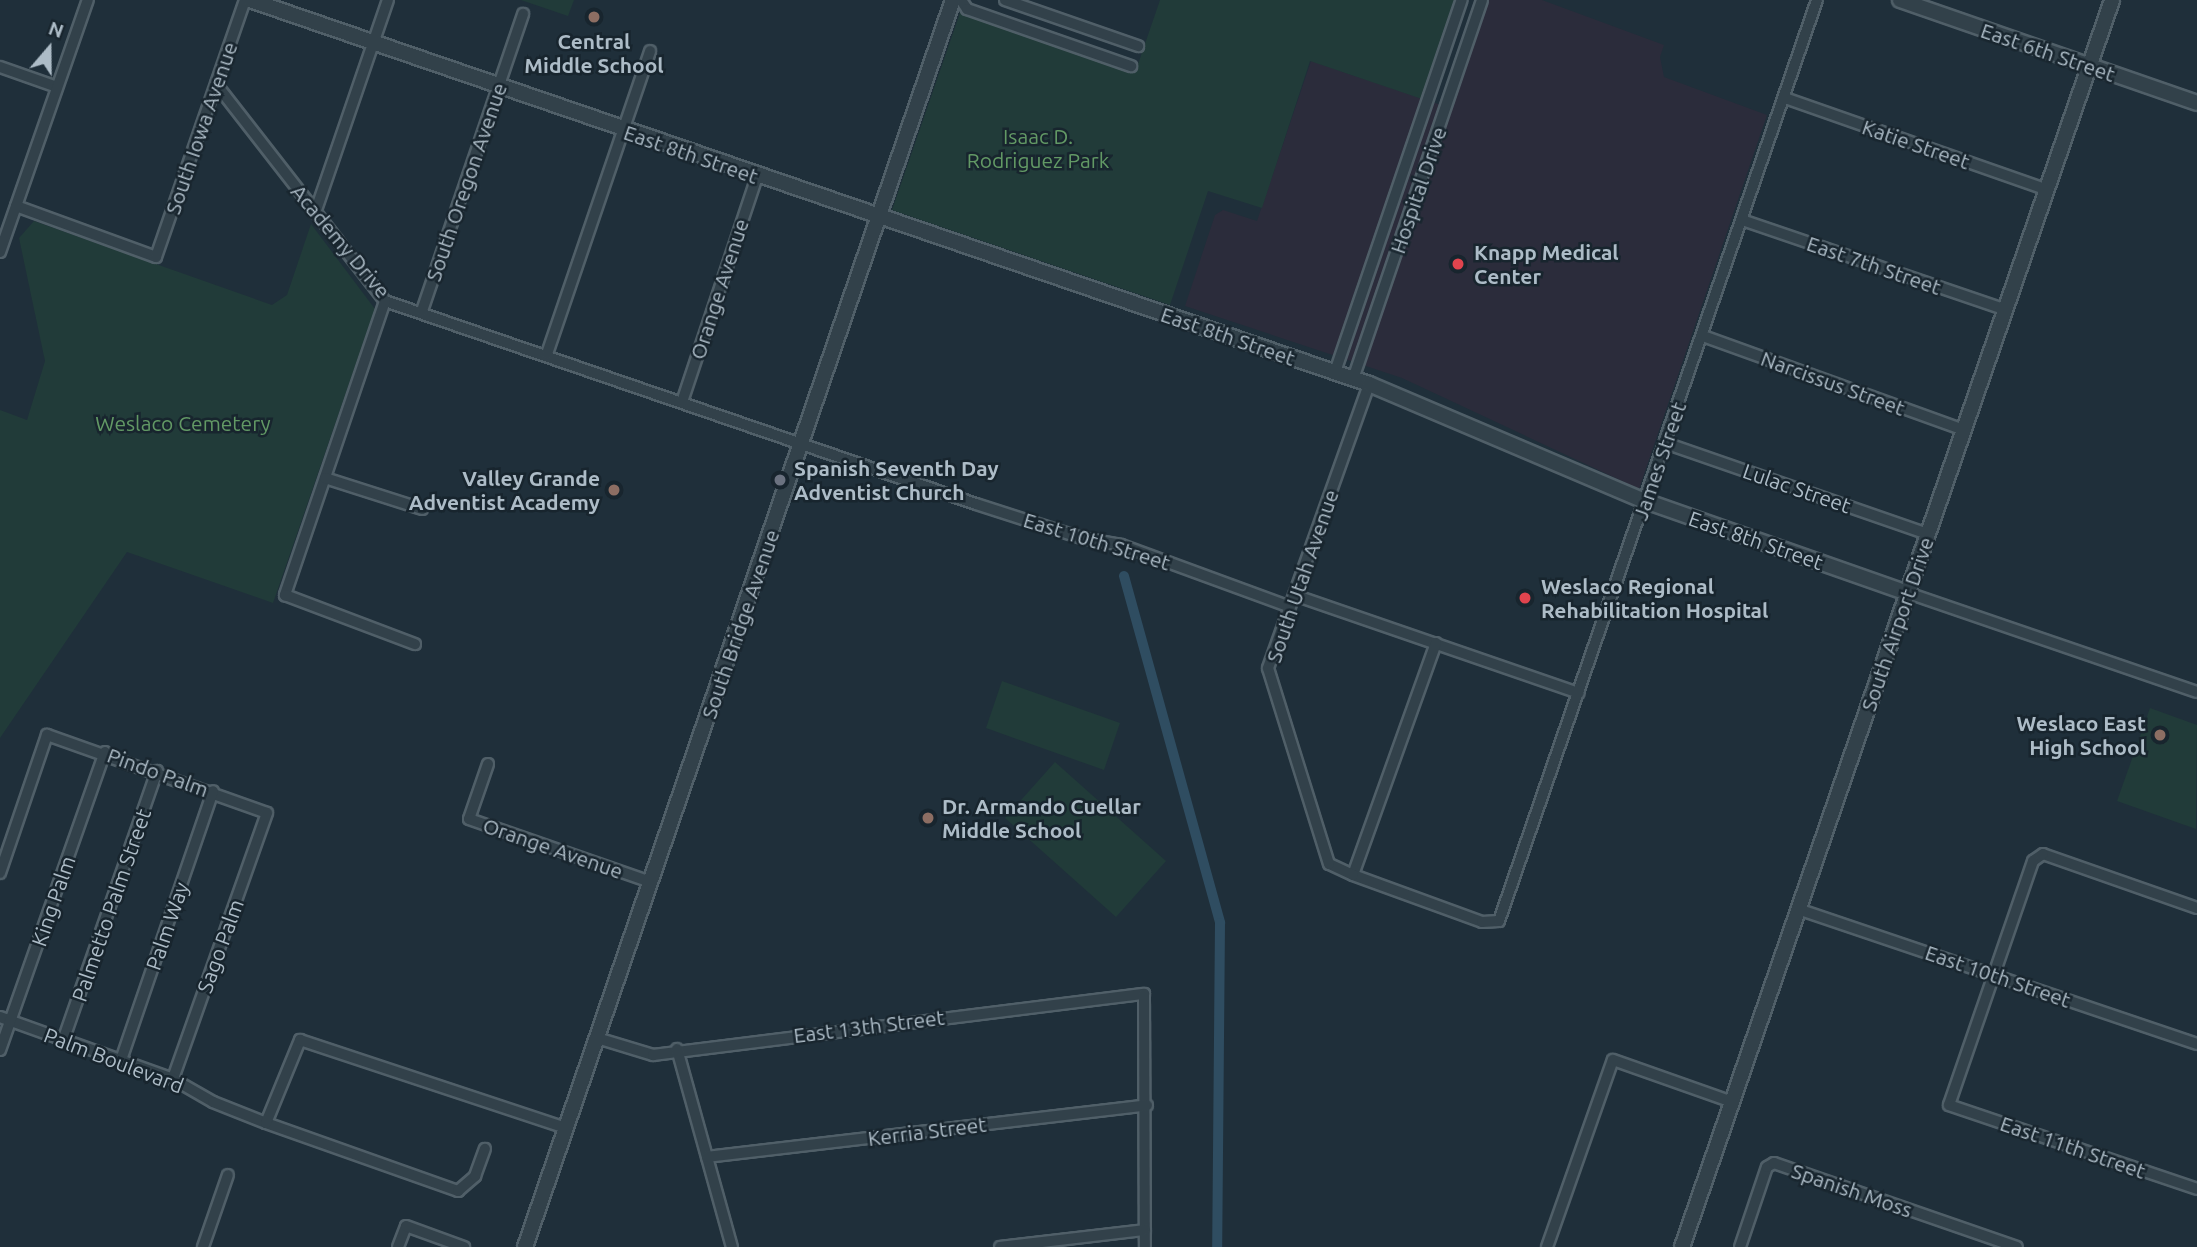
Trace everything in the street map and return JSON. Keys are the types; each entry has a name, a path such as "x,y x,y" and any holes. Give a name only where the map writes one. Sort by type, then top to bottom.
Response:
{"street":[{"path":"0,253 88,0"},
{"name":"South Iowa Avenue","path":"16,206 156,257 245,0"},
{"name":"East 8th Street","path":"250,0 498,89 1369,384 1645,501 2197,692"},
{"path":"315,213 388,0"},
{"name":"South Bridge Avenue","path":"525,1247 953,0"},
{"path":"961,0 967,9 1131,66"},
{"path":"1006,0 1138,46"},
{"name":"Hospital Drive","path":"1335,372 1462,0"},
{"name":"Hospital Drive","path":"1353,379 1482,0"},
{"name":"James Street","path":"1353,875 1482,922 1499,921 1817,0"},
{"name":"East 6th Street","path":"1900,0 2197,103"},
{"name":"South Airport Drive","path":"1682,1247 2112,0"},
{"name":"South Oregon Avenue","path":"422,311 523,14"},
{"path":"547,354 650,51"},
{"path":"0,67 57,87"},
{"name":"Academy Drive","path":"216,84 385,301 547,354"},
{"name":"Katie Street","path":"1785,98 2047,190"},
{"name":"Orange Avenue","path":"682,402 757,177"},
{"name":"East 7th Street","path":"1742,220 2006,310"},
{"path":"385,301 285,595 415,644"},
{"name":"Narcissus Street","path":"1703,336 1964,430"},
{"name":"East 10th Street","path":"547,354 1082,538 1121,545 1290,607"},
{"name":"South Utah Avenue","path":"1353,875 1329,864 1268,668 1369,384"},
{"name":"Lulac Street","path":"1665,443 1928,534"},
{"path":"325,478 422,509"},
{"path":"1294,595 1579,693"},
{"path":"1353,875 1436,643"},
{"name":"Pindo Palm","path":"0,873 47,735 105,752 267,813"},
{"name":"King Palm","path":"0,1050 5,1019 105,752"},
{"name":"Orange Avenue","path":"488,764 470,819 651,882"},
{"name":"Palmetto Palm Street","path":"64,1038 158,771"},
{"name":"Palm Way","path":"121,1060 213,791"},
{"name":"Sago Palm","path":"173,1079 267,813"},
{"path":"1994,975 2033,861 2043,854 2197,908"},
{"name":"East 10th Street","path":"1798,909 2197,1044"},
{"name":"East 11th Street","path":"1994,975 1949,1105 2197,1189"},
{"name":"East 13th Street","path":"597,1038 653,1055 677,1049 1144,994 1147,1105"},
{"name":"Palm Boulevard","path":"5,1019 173,1079 266,1123 458,1191 475,1176 485,1149"},
{"path":"266,1123 300,1040 566,1128"},
{"path":"677,1049 732,1247"},
{"path":"1547,1247 1613,1060 1732,1102"},
{"path":"1145,1247 1147,1105"},
{"name":"Kerria Street","path":"707,1157 1147,1105"},
{"name":"Spanish Moss","path":"1740,1247 1767,1167 1774,1163 2017,1247"},
{"path":"203,1247 228,1175"},
{"path":"398,1247 406,1226 464,1247"},
{"path":"1000,1247 1145,1230"}],"shaded area":[{"name":"Knapp Medical Center","path":"1488,0 1542,0 1664,45 1660,57 1664,77 1767,115 1639,489 1402,378 1185,306 1215,215 1223,210 1257,221 1311,61 1450,108"}],"green space":[{"path":"521,0 574,0 568,16"},
{"name":"Isaac D. Rodriguez Park","path":"1160,0 1457,0 1422,99 1310,61 1262,208 1208,191 1170,305 892,210 961,10 1136,70"},
{"name":"Weslaco Cemetery","path":"34,221 272,305 287,295 311,224 375,309 273,603 127,552 0,738 0,410 27,420 45,361 19,238"},
{"path":"1002,681 1120,723 1104,770 986,728"},
{"path":"2150,708 2197,725 2196,829 2117,801"},
{"path":"1055,762 1166,861 1116,917 1005,818"}],"waterway":[{"path":"1124,576 1220,923 1217,1247"}],"place":[{"name":"Central Middle School","path":"594,17"},
{"name":"Knapp Medical Center","path":"1458,264"},
{"name":"Spanish Seventh Day Adventist Church","path":"780,480"},
{"name":"Valley Grande Adventist Academy","path":"614,490"},
{"name":"Weslaco Regional Rehabilitation Hospital","path":"1525,598"},
{"name":"Weslaco East High School","path":"2160,735"},
{"name":"Dr. Armando Cuellar Middle School","path":"928,818"}]}
